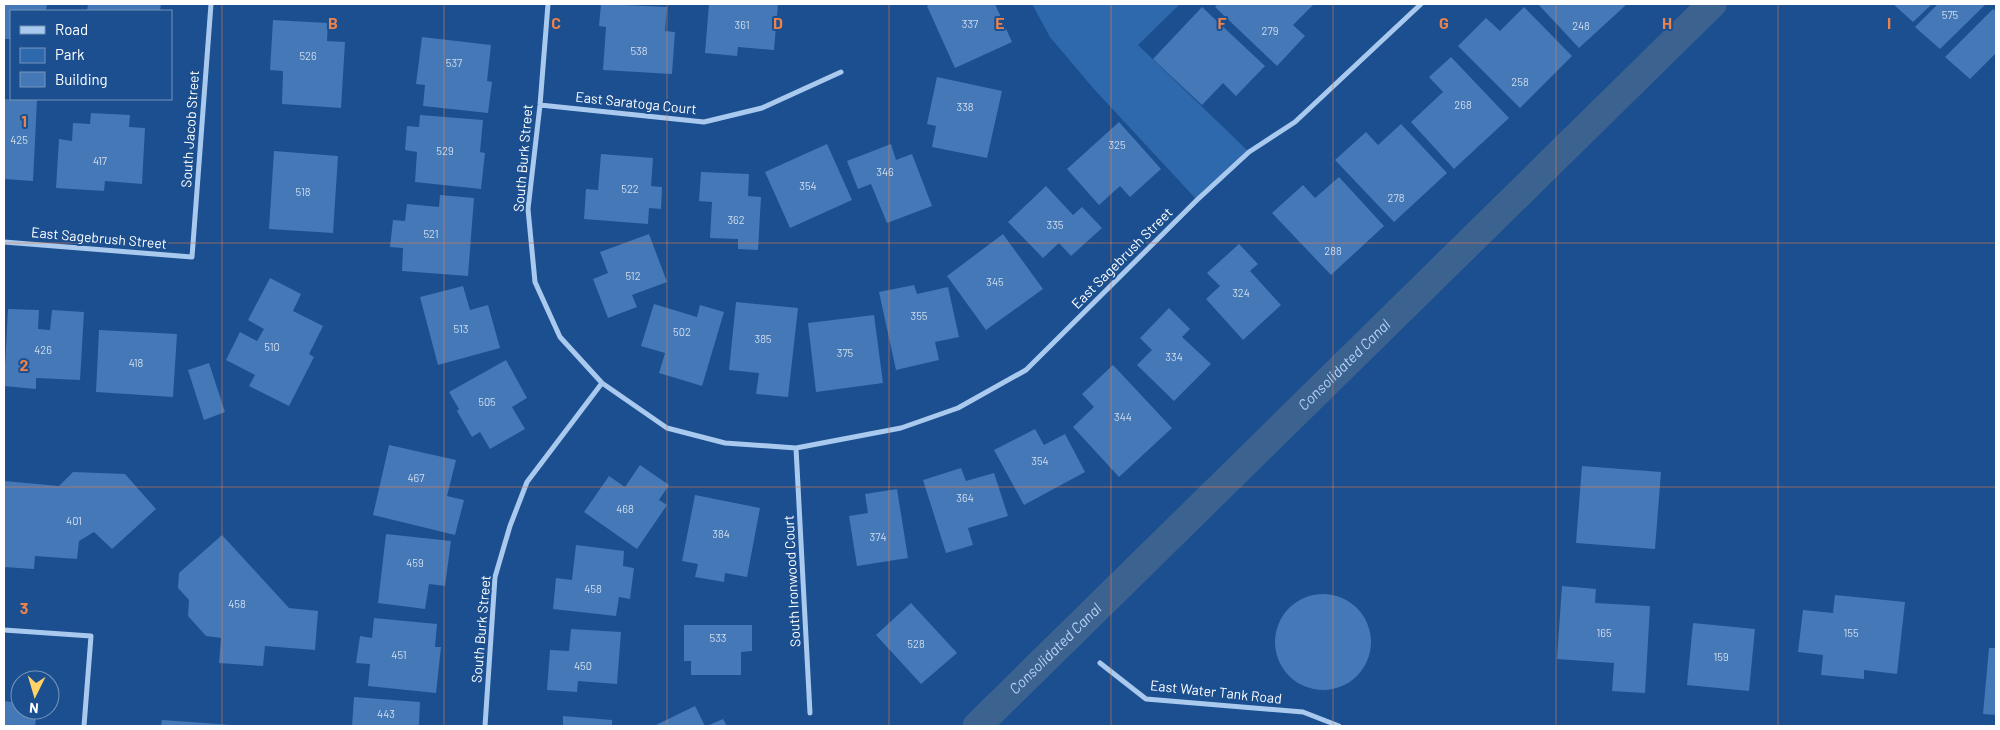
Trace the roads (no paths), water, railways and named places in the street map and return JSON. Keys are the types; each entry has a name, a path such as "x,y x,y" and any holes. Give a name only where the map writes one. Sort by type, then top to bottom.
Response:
{"street":[{"name":"South Jacob Street","path":"192,257 211,4"},
{"name":"South Burk Street","path":"548,4 540,104 528,209 535,282 560,337 602,383 667,428 725,443 796,448"},
{"name":"East Sagebrush Street","path":"796,448 901,428 958,408 1026,370 1197,200 1249,152 1295,122 1421,4"},
{"name":"East Saratoga Court","path":"540,104 704,122 762,108 841,72"},
{"name":"East Sagebrush Street","path":"4,242 192,257"},
{"name":"South Burk Street","path":"485,726 495,578 510,526 527,482 602,383"},
{"name":"South Ironwood Court","path":"796,448 810,713"},
{"path":"4,630 91,636 84,726"},
{"name":"East Water Tank Road","path":"1100,663 1146,699 1303,712 1338,726"}],"waterway":[{"name":"Consolidated Canal","path":"977,726 1712,4"}]}
